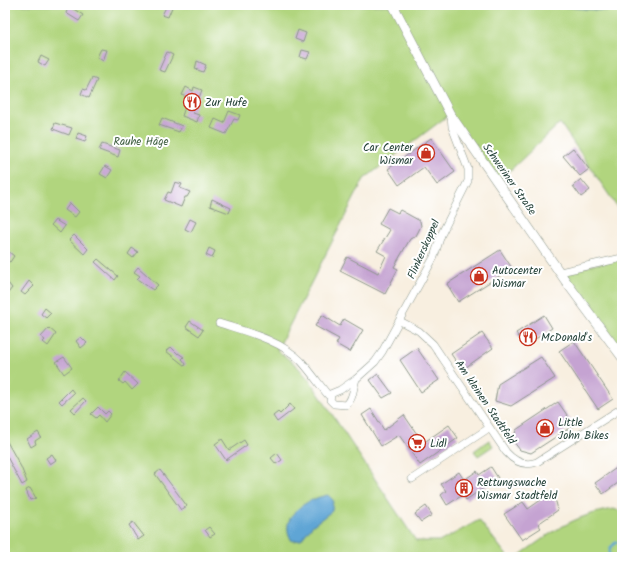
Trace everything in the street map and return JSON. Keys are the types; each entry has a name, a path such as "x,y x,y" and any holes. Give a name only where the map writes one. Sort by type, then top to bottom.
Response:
{"main road":[{"name":"Schweriner Straße","path":"393,5 451,115 560,272 622,357"}],"street":[{"name":"Flinkerskoppel","path":"331,395 356,379 375,362 400,321 434,257 441,235 468,181 468,168 452,127 451,115"},
{"path":"560,272 622,258"},
{"name":"Am kleinen Stadtfeld","path":"400,321 419,330 433,344 510,457 517,462 533,463 545,458 622,408"},
{"path":"219,323 251,333 285,349 300,360 328,395 331,395 330,400 334,404 346,405 351,399 356,379"},
{"path":"412,479 490,428"}],"green space":[{"name":"Rauhe Häge","path":"5,5 547,5 607,11 616,5 622,5 622,214 560,123 497,183 450,114 364,179 277,350 297,366 310,381 416,541 441,541 479,520 508,557 5,557"},
{"path":"622,258 622,359 562,272"},
{"path":"489,440 493,446 478,456 474,451"},
{"path":"613,509 622,511 622,557 517,557 551,533 573,521 598,512"}],"water":[{"path":"547,5 616,5 607,11"},
{"path":"328,495 333,500 332,511 312,526 301,540 292,541 288,532 288,524 296,510 312,500"}],"building":[{"path":"167,5 173,5 168,17 162,15"},
{"path":"69,6 83,15 79,21 66,13"},
{"path":"298,30 306,33 303,42 295,39"},
{"path":"101,49 107,50 103,61 97,57"},
{"path":"302,50 310,52 307,59 300,57"},
{"path":"167,52 173,55 165,72 159,70"},
{"path":"41,56 49,60 45,66 38,62"},
{"path":"197,61 206,65 203,72 195,69"},
{"path":"92,78 97,80 89,98 81,94 83,89 86,90"},
{"path":"186,87 193,91 194,87 202,90 193,113 199,115 197,122 182,116 188,98 182,95"},
{"path":"229,111 240,115 238,120 234,119 226,134 211,128 215,119 224,123"},
{"path":"162,118 182,126 179,132 159,125"},
{"path":"55,123 72,128 69,135 53,129"},
{"path":"78,133 87,136 85,142 76,139"},
{"name":"Car Center Wismar","path":"431,138 455,172 437,185 424,167 399,185 388,169"},
{"path":"102,144 120,150 118,157 99,150"},
{"path":"573,148 589,169 580,176 563,156"},
{"path":"105,166 112,170 107,178 100,174"},
{"path":"581,179 590,190 581,197 573,186"},
{"path":"175,182 182,184 180,188 190,192 187,197 185,197 181,207 164,200 168,192 171,193"},
{"path":"212,199 231,208 229,213 210,206"},
{"path":"70,203 79,212 75,217 65,210"},
{"path":"388,208 398,213 400,210 420,221 421,226 416,236 410,239 394,267 398,269 385,294 340,271 347,257 378,273 386,256 377,251 390,230 379,224"},
{"path":"190,219 196,222 191,232 185,229"},
{"path":"55,220 65,226 60,233 51,225"},
{"path":"74,235 88,249 84,254 69,240"},
{"path":"132,248 138,252 133,258 128,254"},
{"path":"209,248 215,251 212,258 206,255"},
{"name":"Autocenter Wismar","path":"500,250 512,268 458,302 447,284"},
{"path":"9,252 14,256 10,262 5,259"},
{"path":"98,259 118,276 115,280 95,262"},
{"path":"138,267 158,285 153,290 137,279 140,276 134,272"},
{"path":"29,281 34,286 25,295 21,292"},
{"path":"8,283 12,288 5,297 5,287"},
{"path":"45,308 51,313 46,318 41,314"},
{"path":"322,315 340,326 344,319 363,330 350,352 336,344 339,339 315,326"},
{"path":"544,315 552,328 525,346 516,333"},
{"path":"190,321 203,330 199,336 186,327"},
{"path":"49,328 56,334 48,346 43,342 45,340 41,337"},
{"path":"482,333 493,348 462,370 451,354"},
{"path":"81,337 87,343 81,348 76,341"},
{"path":"574,341 613,399 598,409 559,351"},
{"path":"171,347 178,354 184,357 182,359 186,364 185,366 166,351"},
{"path":"417,348 439,380 421,392 400,360"},
{"path":"64,357 72,368 64,374 56,362"},
{"path":"541,357 555,378 511,406 495,401 498,384"},
{"path":"125,372 138,384 132,390 125,382 123,384 119,381"},
{"path":"378,374 392,393 383,398 370,380"},
{"path":"71,389 74,393 62,404 59,401"},
{"path":"83,398 86,401 75,413 71,409"},
{"name":"Little John Bikes","path":"558,402 574,425 531,453 520,450 513,441 516,430"},
{"path":"290,404 294,409 277,422 273,416 278,412 280,414"},
{"path":"98,407 105,414 108,411 111,414 105,422 99,415 96,418 91,414"},
{"path":"371,409 384,430 404,415 423,443 449,425 458,438 420,465 399,435 381,446 362,415"},
{"path":"38,432 41,437 35,441 36,444 31,447 27,439"},
{"path":"5,438 21,467 27,482 22,485 5,453"},
{"path":"222,439 229,450 244,440 247,445 226,460 215,444"},
{"path":"277,453 282,460 276,464 271,458"},
{"path":"52,454 56,460 50,464 46,458"},
{"path":"622,464 622,480 603,494 595,483"},
{"name":"Rettungswache Wismar Stadtfeld","path":"491,467 498,478 466,500 463,495 447,505 441,495 446,491 441,484 459,472 464,480 477,471 479,475"},
{"path":"160,470 187,506 181,510 155,474"},
{"path":"30,488 36,498 30,500 26,490"},
{"path":"548,495 556,502 558,510 538,524 541,528 522,540 504,514 523,502 528,509"},
{"path":"426,506 432,515 421,522 415,514"},
{"path":"133,522 144,536 138,540 129,525"},
{"path":"209,527 215,534 210,537 205,530"}],"waterway":[{"path":"609,557 610,548 616,542 622,543"}],"place":[{"name":"Zur Hufe","path":"192,102"},
{"name":"Car Center Wismar","path":"426,153"},
{"name":"Autocenter Wismar","path":"479,276"},
{"name":"McDonald's","path":"528,337"},
{"name":"Little John Bikes","path":"545,428"},
{"name":"Lidl","path":"417,443"},
{"name":"Rettungswache Wismar Stadtfeld","path":"464,488"}]}
